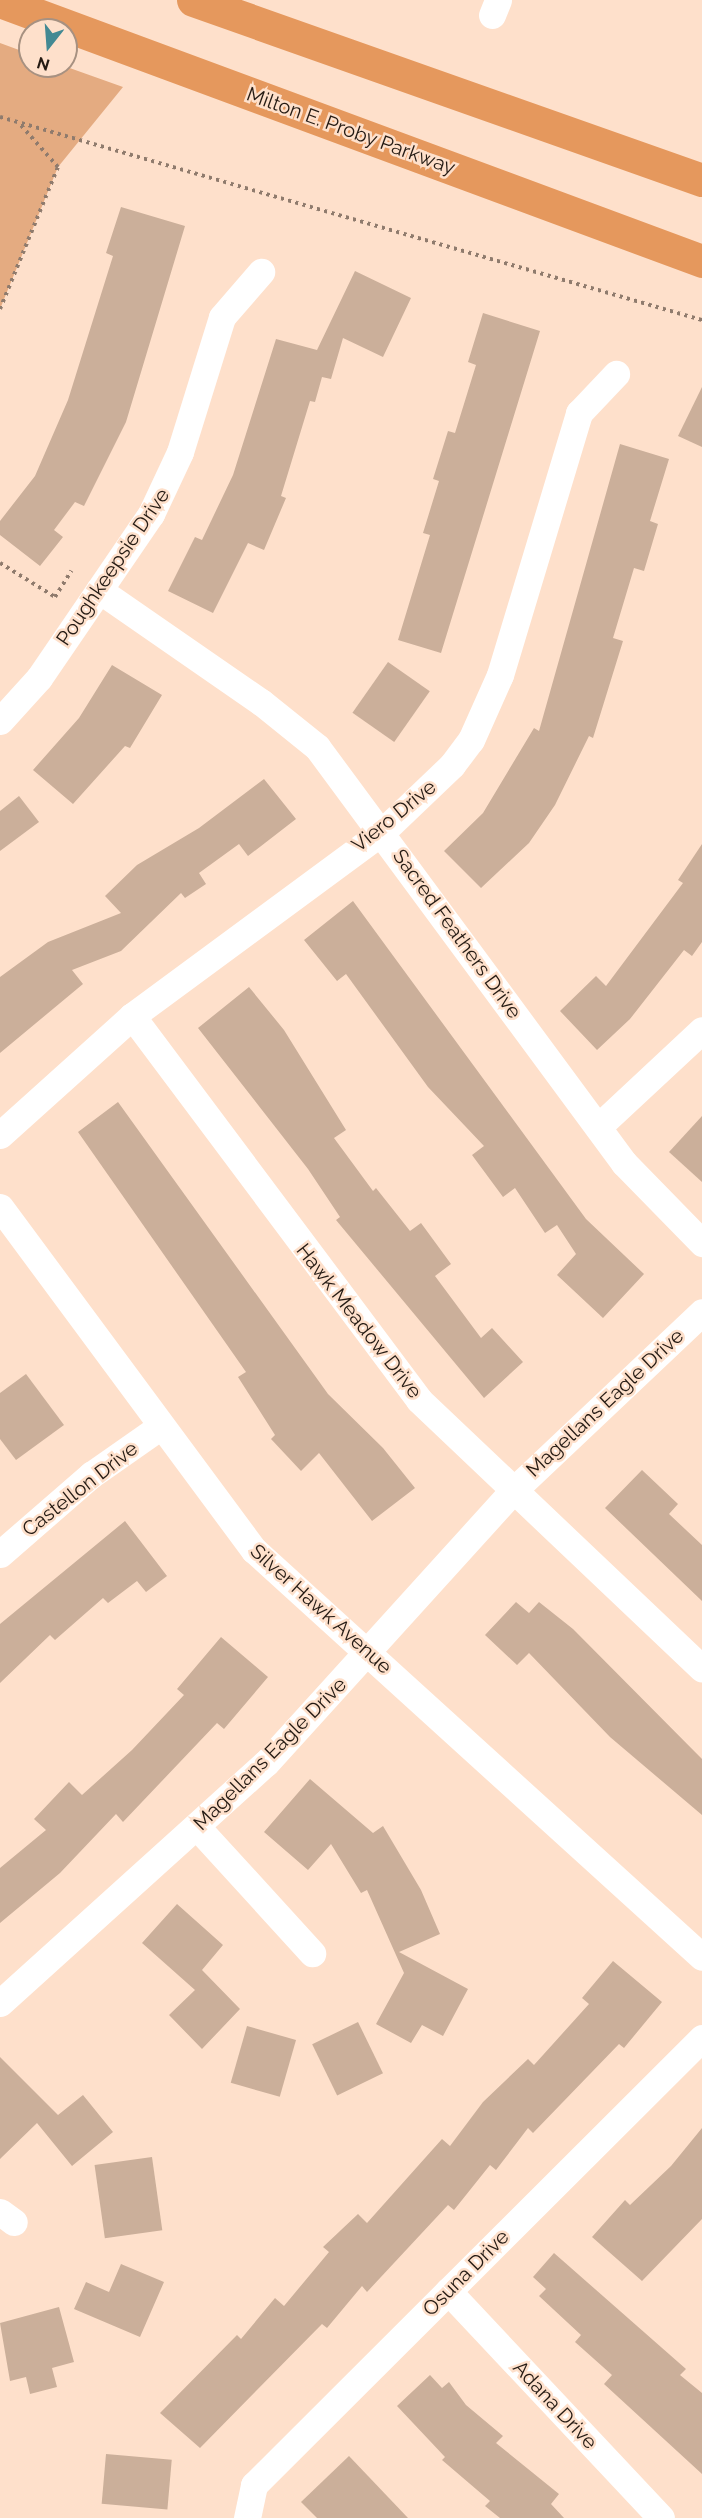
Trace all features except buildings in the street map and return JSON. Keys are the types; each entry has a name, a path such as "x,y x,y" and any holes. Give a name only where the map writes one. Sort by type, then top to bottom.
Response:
{"highway":[{"path":"193,0 702,180"},
{"name":"Milton E. Proby Parkway","path":"0,1 702,261"}],"street":[{"name":"Poughkeepsie Drive","path":"0,721 39,678 169,483 222,317 261,272"},
{"name":"Viero Drive","path":"0,1135 132,1016 382,832 430,792 471,740 486,710 579,413 616,374"},
{"name":"Sacred Feathers Drive","path":"99,590 296,728 335,768 624,1162 702,1243"},
{"name":"Hawk Meadow Drive","path":"132,1016 384,1358 513,1491 702,1669"},
{"path":"598,1127 702,1030"},
{"name":"Silver Hawk Avenue","path":"0,1207 230,1524 702,1957"},
{"name":"Magellans Eagle Drive","path":"0,2003 266,1763 370,1653 513,1491 702,1312"},
{"name":"Castellon Drive","path":"0,1554 91,1475 161,1426"},
{"path":"197,1827 312,1953"},
{"name":"Osuna Drive","path":"247,2518 254,2485 702,2038"},
{"name":"Adana Drive","path":"448,2291 661,2518"}],"path":[{"path":"0,117 702,320"},
{"path":"0,309 58,166 19,122"},
{"path":"0,562 55,597 71,571"}],"shaded area":[{"path":"0,43 18,50 18,78 78,78 78,71 123,87 58,167 0,309"}]}
